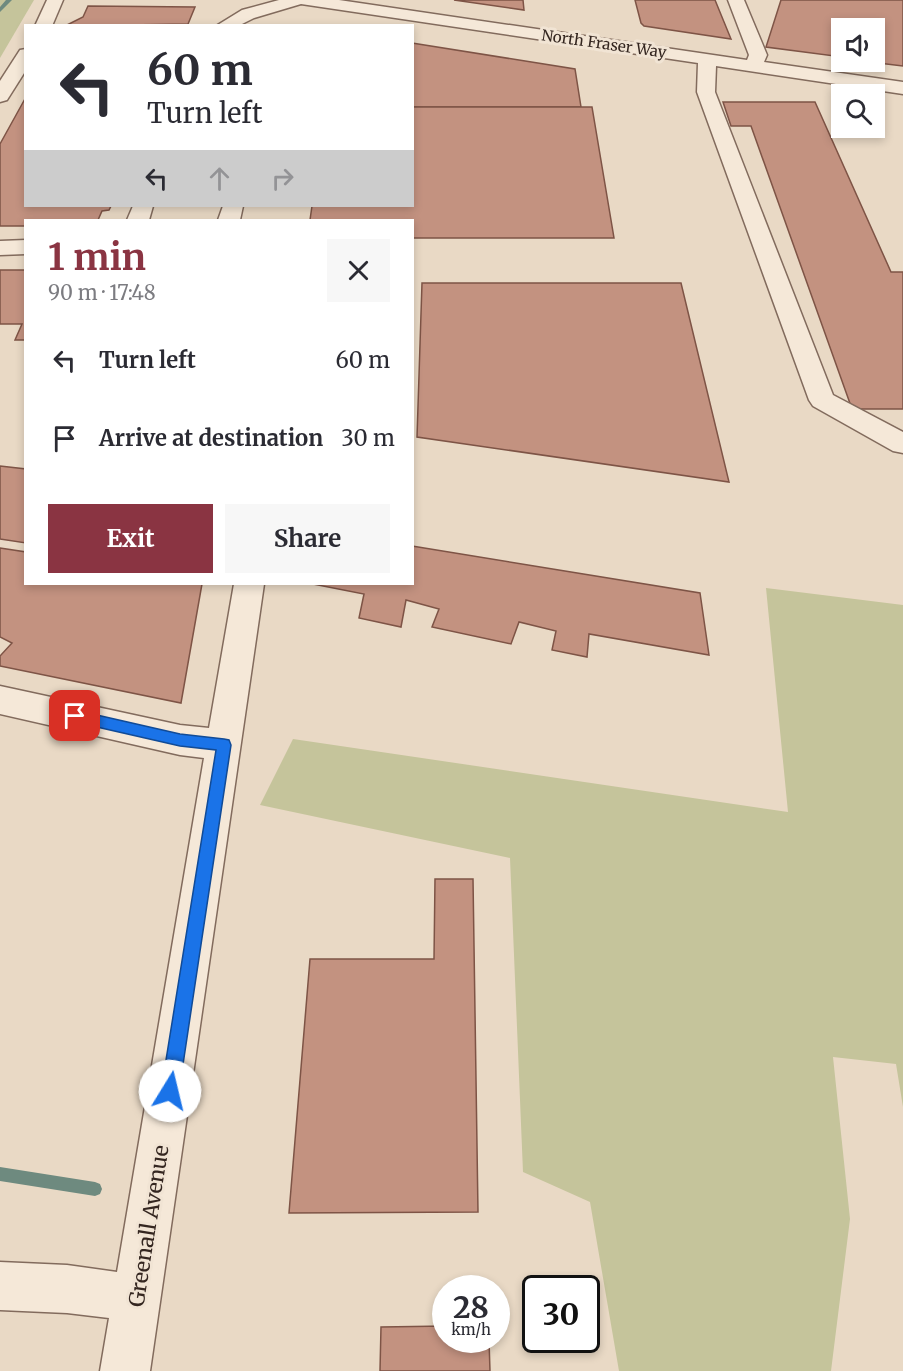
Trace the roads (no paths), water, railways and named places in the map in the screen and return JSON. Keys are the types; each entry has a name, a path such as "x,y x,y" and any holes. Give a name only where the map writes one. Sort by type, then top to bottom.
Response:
{"street":[{"path":"44,24 55,0"},
{"path":"228,24 249,14 297,0"},
{"name":"North Fraser Way","path":"305,0 332,4 390,6 706,59 903,88"},
{"path":"736,0 758,55 754,66"},
{"path":"315,18 332,4"},
{"path":"0,96 24,57"},
{"path":"706,59 706,92 822,400 903,444"},
{"path":"0,248 24,247"},
{"name":"Greenall Avenue","path":"125,1371 249,585"},
{"path":"0,700 180,740 224,745"},
{"path":"0,1286 67,1289 138,1298"}],"waterway":[{"path":"0,10 9,0"},
{"path":"0,1174 95,1189"}]}
